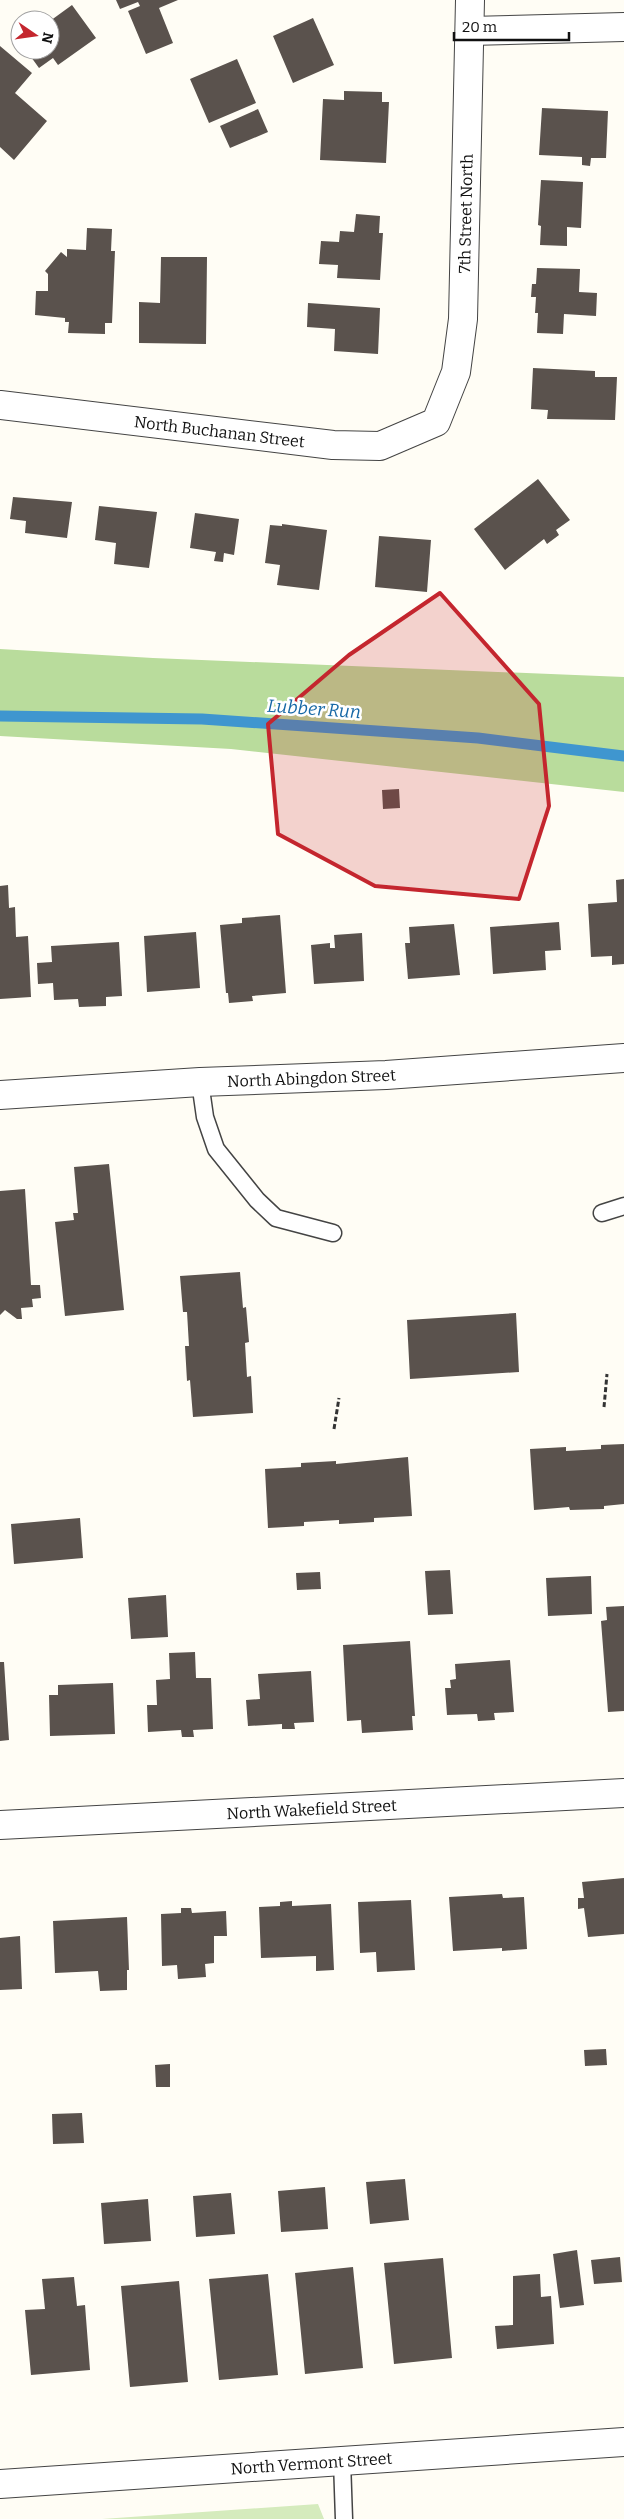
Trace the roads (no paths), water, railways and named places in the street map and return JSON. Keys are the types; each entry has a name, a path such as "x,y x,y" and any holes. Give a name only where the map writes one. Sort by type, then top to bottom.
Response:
{"street":[{"name":"7th Street North","path":"436,422 456,372 463,319 470,0"},
{"path":"470,31 624,27"},
{"name":"North Buchanan Street","path":"0,405 332,445 380,446 436,422"},
{"name":"North Abingdon Street","path":"0,1096 200,1082 386,1075 624,1058"},
{"name":"North Wakefield Street","path":"0,1825 624,1793"},
{"name":"North Vermont Street","path":"0,2484 624,2442"}],"lane":[{"path":"200,1082 205,1117 216,1149 257,1200 276,1218 334,1233"},
{"path":"602,1214 624,1206"},
{"path":"342,2461 344,2519"}],"waterway":[{"name":"Lubber Run","path":"0,716 202,719 478,738 624,756"}]}
